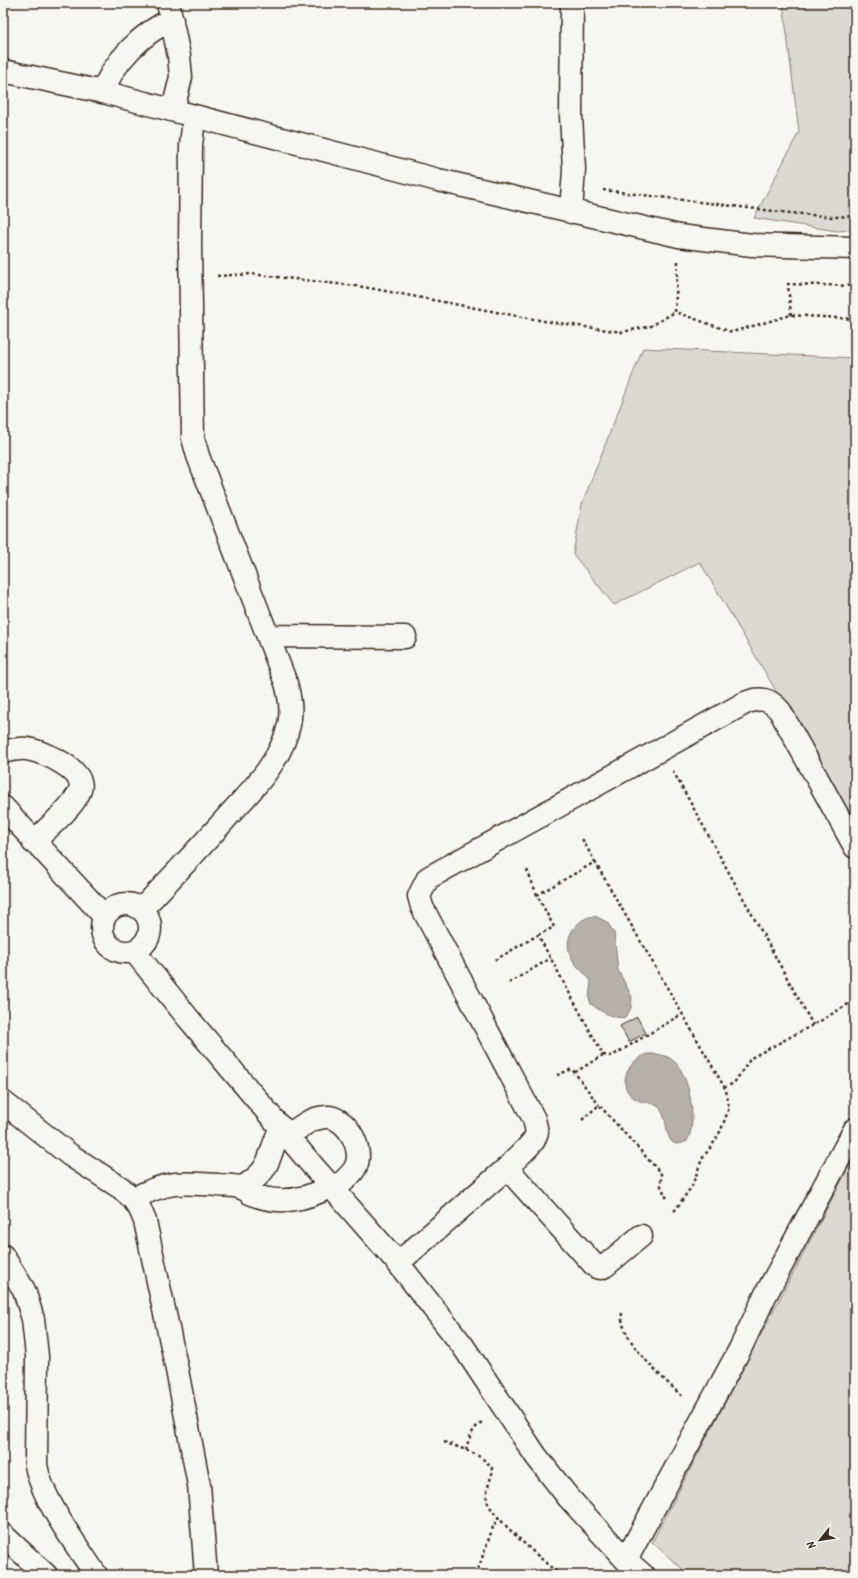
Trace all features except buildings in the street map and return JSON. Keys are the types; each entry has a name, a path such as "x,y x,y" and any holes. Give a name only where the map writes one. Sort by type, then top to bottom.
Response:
{"street":[{"path":"571,212 574,169 571,108 572,3"},
{"path":"103,92 106,82 119,62 158,25 170,11"},
{"path":"170,11 179,56 181,77 173,110"},
{"path":"3,71 103,92 438,180 679,236 752,245 855,248"},
{"path":"142,909 246,797 268,770 277,756 289,725 291,702 286,683 241,571 198,456 193,438 190,237 191,146 194,117"},
{"path":"268,636 405,637"},
{"path":"398,1263 507,1168 534,1140 537,1126 422,907 419,896 428,878 738,706 755,699 763,698 770,701 780,711 855,847"},
{"path":"3,752 27,749 39,752 66,765 78,775 81,784 80,791 74,801 33,842"},
{"path":"3,808 33,842 104,916"},
{"path":"121,903 132,904 142,909 149,920 150,932 145,944 134,951 124,953 115,950 107,944 102,936 101,926 104,916 111,908 121,903"},
{"path":"134,951 284,1132 398,1263 462,1346 551,1476 626,1560 643,1575"},
{"path":"3,1102 75,1158 116,1185 133,1199 140,1208 145,1221 199,1485 206,1575"},
{"path":"133,1199 161,1186 182,1182 241,1188 250,1193 268,1198 286,1200 304,1199 333,1188 356,1167 359,1156 356,1144 350,1132 341,1122 330,1117 317,1118 302,1126 284,1132 263,1172 256,1179 241,1188"},
{"path":"626,1560 855,1130"},
{"path":"507,1168 596,1267 601,1268 605,1266 641,1236"},
{"path":"3,1256 24,1290 33,1319 37,1356 36,1465 39,1478 49,1500 96,1575"},
{"path":"3,1535 46,1575"}],"path":[{"path":"572,186 781,212 833,217 855,216"},
{"path":"675,312 679,236"},
{"path":"212,276 251,274 364,287 544,321 622,332 651,326 675,312 732,332 791,315 855,319"},
{"path":"791,315 788,284 855,286"},
{"path":"672,768 813,1024"},
{"path":"581,837 724,1088 729,1108 721,1130 702,1159 692,1186 673,1213"},
{"path":"537,895 595,862"},
{"path":"496,960 554,927 537,895 527,870"},
{"path":"538,935 603,1056"},
{"path":"509,983 551,958"},
{"path":"724,1088 734,1082 751,1058 855,1000"},
{"path":"574,1073 603,1056 612,1056 682,1014"},
{"path":"557,1075 572,1069 599,1105 661,1174 661,1186 667,1199"},
{"path":"582,1120 599,1105"},
{"path":"622,1312 621,1318 624,1326 640,1353 686,1400"},
{"path":"466,1450 471,1432 476,1426 484,1421"},
{"path":"444,1442 466,1450 486,1462 493,1470 486,1498 489,1505 499,1517 560,1575"},
{"path":"476,1575 493,1527 499,1517"}],"shaded area":[{"path":"783,3 855,3 855,230 837,231 754,218 799,132"},
{"path":"643,348 855,358 855,825 700,562 614,605 573,554 582,504"},
{"path":"595,916 607,922 614,933 618,970 632,997 631,1008 626,1017 621,1018 612,1016 591,1004 589,998 591,982 575,964 570,954 568,943 574,928 578,923 588,917"},
{"path":"647,1054 668,1057 678,1065 683,1074 690,1098 692,1122 687,1141 681,1144 676,1144 670,1139 664,1116 658,1105 637,1100 628,1093 625,1086 625,1080 630,1067 640,1057"},
{"path":"855,1155 855,1575 689,1575 652,1542"}]}
